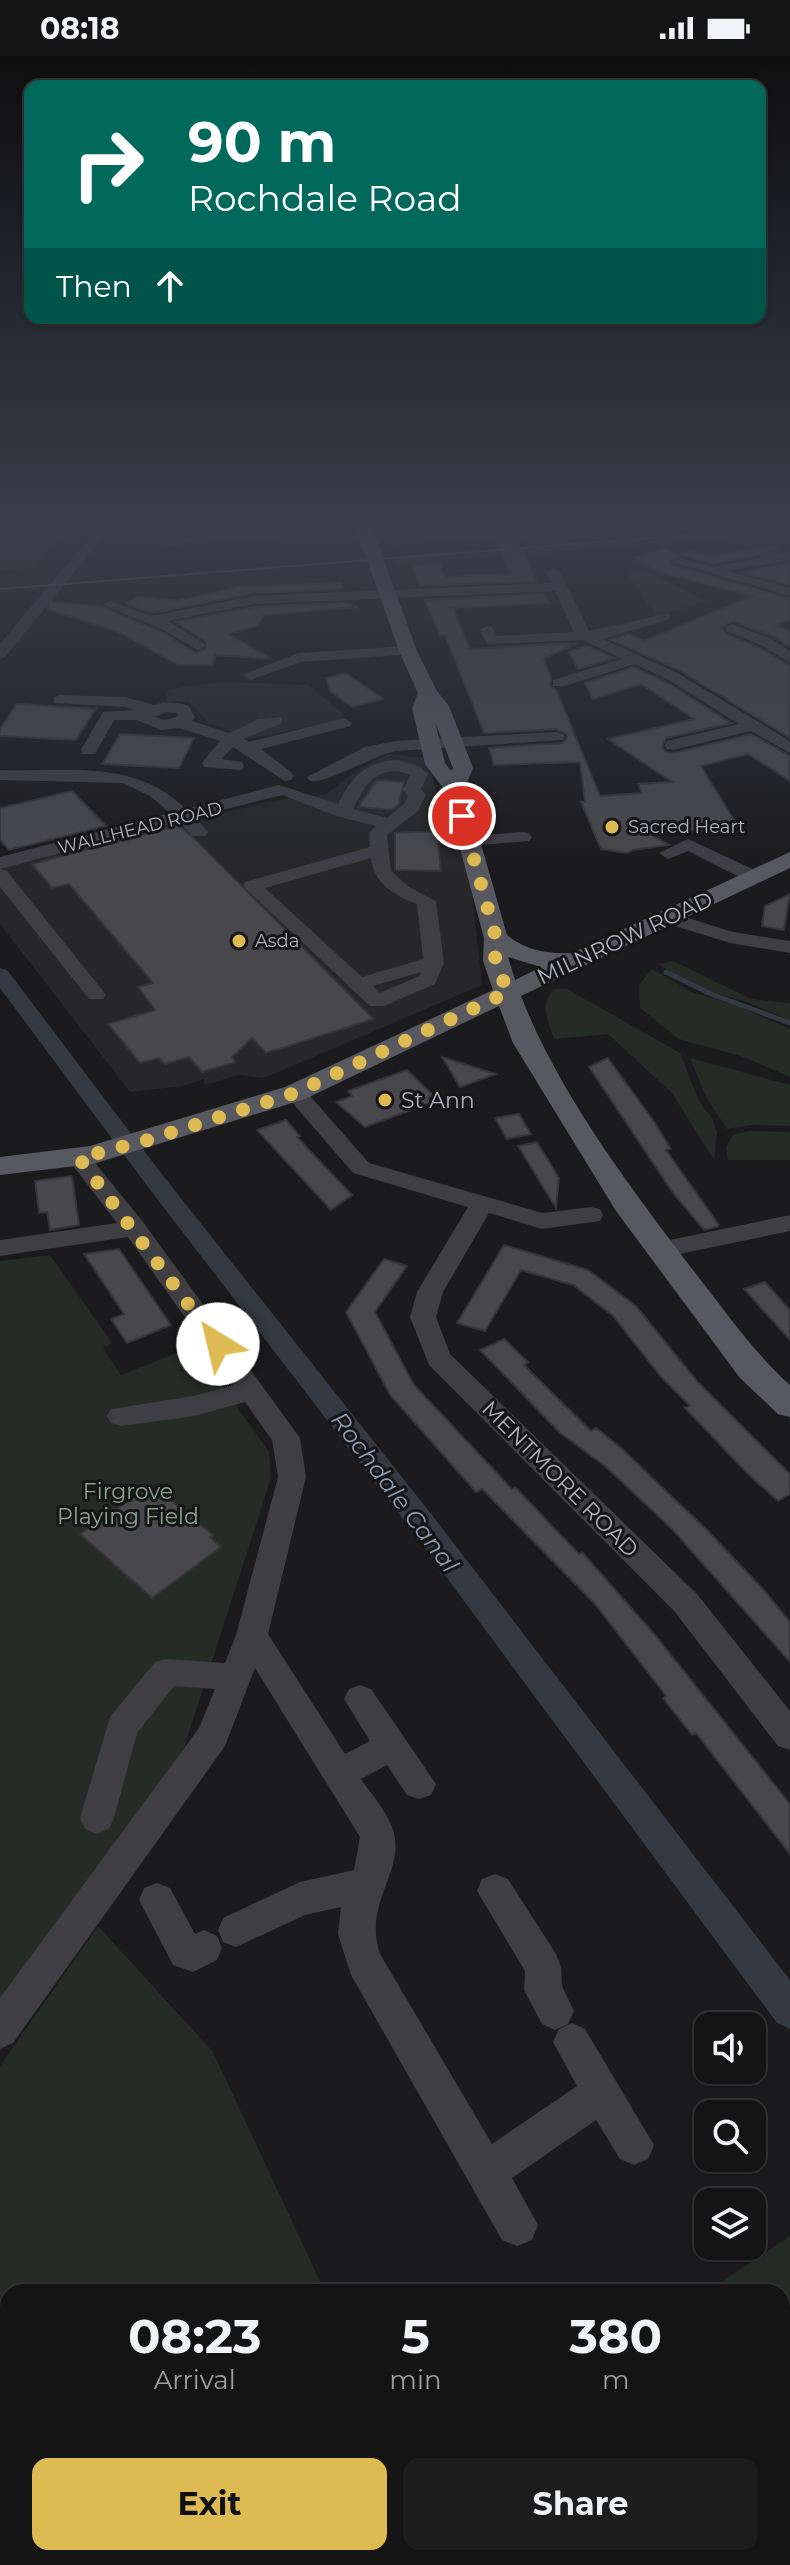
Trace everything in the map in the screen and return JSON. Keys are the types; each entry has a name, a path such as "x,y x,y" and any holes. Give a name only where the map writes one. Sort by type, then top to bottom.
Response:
{"main road":[{"path":"405,642 428,693 439,706 463,768 454,788"},
{"path":"428,693 422,708 429,742 437,768 454,788 496,938 495,961 526,1043 627,1204 660,1250 752,1370 790,1405"},
{"name":"MILNROW ROAD","path":"0,1166 86,1157 295,1093 430,1026 669,918 790,859"},
{"path":"496,938 516,953 535,959 560,961 584,957"},
{"path":"430,1026 465,1021 489,1023 511,1031 526,1043"}],"street":[{"path":"191,642 198,646"},
{"path":"599,642 672,676 790,748"},
{"path":"766,642 790,658"},
{"path":"250,675 299,658 408,651"},
{"path":"559,683 636,659"},
{"path":"60,700 125,702 149,713"},
{"path":"89,750 109,715 149,713 171,707 183,709 187,717 180,723 231,738 249,747 285,786 338,811 390,824"},
{"path":"236,766 210,763 231,738 250,726 276,720"},
{"path":"249,747 344,723"},
{"path":"673,745 751,726"},
{"path":"338,811 324,803 318,782 371,751 429,742 557,737"},
{"path":"338,811 353,797 360,780 371,771 386,766 406,766 419,774 412,790 417,795 412,807 378,833 381,850 382,873 402,891 426,901 434,962 359,984 252,886 381,850"},
{"name":"WALLHEAD ROAD","path":"0,863 184,816 285,786 299,774 318,782"},
{"path":"0,775 132,780 153,788 199,832"},
{"path":"469,841 523,837"},
{"path":"668,853 688,844 754,877"},
{"path":"0,875 96,995"},
{"path":"669,918 730,937 790,947"},
{"path":"295,1093 361,1168 542,1221 591,1215"},
{"path":"0,2030 213,1736 252,1635 292,1477 286,1438 86,1157"},
{"name":"MENTMORE ROAD","path":"482,1204 430,1292 423,1317 438,1358 686,1603 790,1736"},
{"path":"660,1250 790,1223"},
{"path":"0,1248 134,1228"},
{"path":"121,1416 194,1406 251,1390"},
{"path":"252,1635 377,1834 379,1855 356,1923 357,1940 364,1962 517,2225"},
{"path":"97,1818 122,1727 166,1672 236,1677"},
{"path":"360,1699 419,1784"},
{"path":"338,1775 393,1745"},
{"path":"236,1930 300,1899 368,1884"},
{"path":"495,1891 543,1967 543,1990 634,2145"},
{"path":"157,1900 186,1953 193,1954 204,1948"},
{"path":"486,2172 601,2093"}],"shaded area":[{"path":"222,682 309,685 345,715 338,720 250,739 208,722 190,702 165,701 169,689"},
{"path":"388,754 427,758 444,818 465,828 482,985 264,1078 239,1075 204,1085 204,1079 183,1086 130,1092 0,924 0,867 277,800 325,795 358,770"}],"green space":[{"path":"673,961 751,999 790,1003 790,1020 744,1001 699,989 658,964"},
{"path":"652,969 692,992 738,1006 790,1029 790,1077 744,1057 679,1039 640,1008 639,985"},
{"path":"554,989 567,989 680,1053 699,1101 713,1120 717,1133 714,1160 672,1093 608,1034 554,1039 546,1006"},
{"path":"690,1058 790,1085 790,1126 751,1125 727,1129 707,1099"},
{"path":"750,1131 790,1132 790,1160 728,1160 726,1147 733,1135"},
{"name":"Firgrove Playing Field","path":"50,1255 112,1343 103,1348 121,1375 194,1346 269,1452 271,1478 182,1754 0,2000 0,1261"},
{"path":"98,1926 213,2052 321,2284 0,2284 0,2066"},
{"path":"790,2236 790,2284 719,2284 754,2260 766,2260 766,2252"}],"building":[{"path":"137,642 178,642 196,653 206,649 206,642 243,642 272,659 215,655 212,665 178,665"},
{"path":"448,642 467,642 470,649 577,643 544,659 551,678 550,686 556,689 600,796 642,793 638,784 672,782 608,739 694,719 641,684 593,699 585,683 634,667 666,682 731,723 666,738 662,746 666,752 674,753 751,734 790,756 790,781 748,754 701,766 739,828 650,834 669,845 627,853 601,849 581,802 585,802 580,762 494,765 489,748 563,743 568,735 557,729 484,733"},
{"path":"616,642 746,642 760,648 790,666 790,738 679,670"},
{"path":"587,646 614,658 578,669 569,652"},
{"path":"346,673 383,699 352,707 330,691 326,678"},
{"path":"17,704 96,709 76,740 0,736 0,729"},
{"path":"120,734 194,738 179,768 102,764"},
{"path":"377,780 404,782 399,804 392,810 358,807"},
{"path":"72,791 106,826 9,850 0,840 0,808"},
{"path":"178,825 374,1019 266,1053 252,1038 232,1057 236,1062 202,1072 189,1057 165,1064 159,1058 140,1063 108,1024 155,1010 138,987 153,983 69,884 52,888 32,864"},
{"path":"437,831 441,871 395,870 395,833"},
{"path":"790,894 784,930 762,926 765,906"},
{"path":"442,1057 496,1074 460,1087"},
{"path":"608,1058 655,1123 671,1149 666,1150 719,1225 717,1227 704,1230 673,1193 589,1067"},
{"name":"St Ann","path":"407,1070 434,1096 428,1098 433,1102 365,1127 336,1102 352,1096 348,1091"},
{"path":"519,1114 531,1134 507,1139 495,1118"},
{"path":"286,1120 300,1136 297,1137 352,1195 331,1210 257,1130"},
{"path":"537,1142 559,1178 556,1208 518,1146"},
{"path":"72,1176 79,1225 50,1230 47,1212 39,1213 35,1181"},
{"path":"504,1245 588,1270 636,1306 697,1381 790,1474 790,1494 778,1501 747,1473 685,1408 690,1406 662,1378 613,1316 573,1285 521,1270 485,1331 457,1323"},
{"path":"119,1249 171,1325 127,1343 111,1319 124,1314 84,1254"},
{"path":"384,1259 407,1266 375,1312 414,1385 512,1489 515,1487 579,1554 582,1552 655,1635 790,1804 790,1854 696,1733 692,1735 663,1698 666,1696 595,1604 482,1489 476,1492 390,1395 346,1312"},
{"path":"765,1282 790,1310 790,1340 744,1289"},
{"path":"504,1339 528,1362 524,1365 591,1431 596,1428 620,1447 705,1528 763,1589 790,1622 790,1662 672,1529 605,1466 560,1433 480,1350"},
{"path":"149,1487 158,1494 161,1492 213,1535 210,1537 221,1547 152,1598 80,1534"}],"waterway":[{"name":"Rochdale Canal","path":"0,654 10,642"},
{"path":"666,972 711,994 790,1023"},
{"name":"Rochdale Canal","path":"0,974 153,1178 422,1523 790,2010"}],"place":[{"name":"Sacred Heart","path":"612,827"},
{"name":"Asda","path":"239,941"},
{"name":"St Ann","path":"385,1100"}],"route":[{"path":"218,1344 79,1158 148,1140 295,1093 430,1026 508,992 495,961 496,938 462,816"}]}
